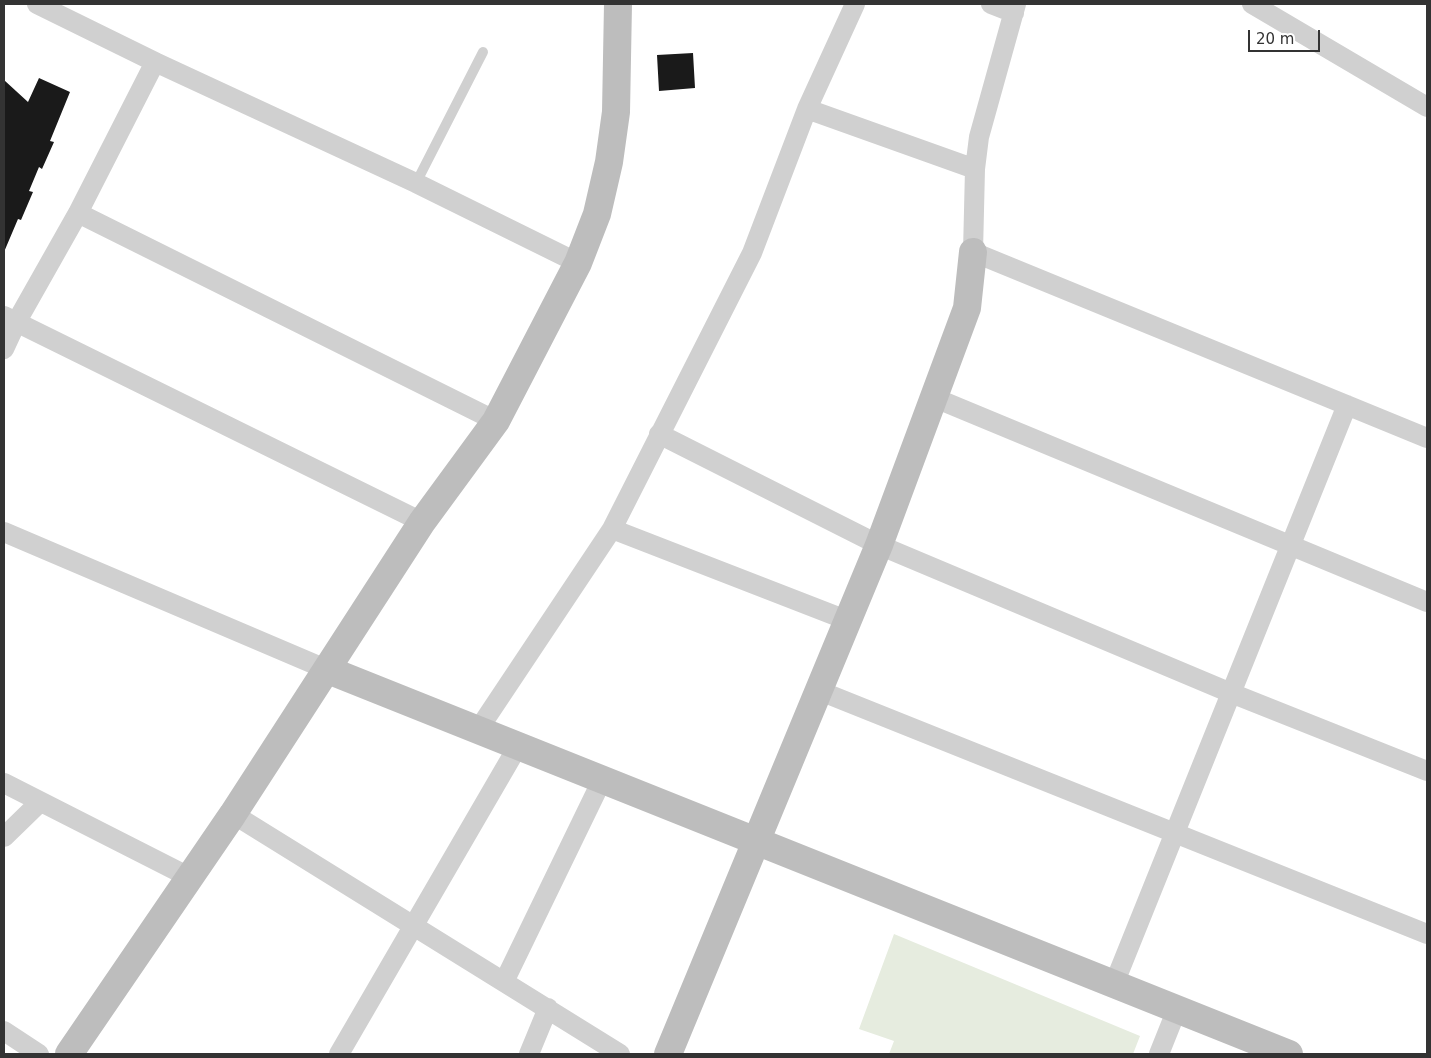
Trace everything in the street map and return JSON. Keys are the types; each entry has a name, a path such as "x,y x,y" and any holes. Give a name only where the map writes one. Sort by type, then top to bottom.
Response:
{"street":[{"path":"37,4 155,62 416,183 578,263"},
{"path":"69,1054 233,814 328,670 422,522 496,421 578,263 597,214 609,162 616,112 618,4"},
{"path":"478,730 612,529 752,253 807,109 854,4"},
{"path":"668,1054 879,546 967,308 973,252 975,169 979,137 1015,9 991,4"},
{"path":"1252,4 1427,107"},
{"path":"4,349 10,319 78,213 155,62"},
{"path":"807,109 975,169"},
{"path":"78,213 496,421"},
{"path":"973,252 1427,438"},
{"path":"10,319 422,522"},
{"path":"935,398 1427,602"},
{"path":"1114,984 1347,405"},
{"path":"659,434 879,546 1231,693 1427,771"},
{"path":"612,529 848,621"},
{"path":"4,532 328,670 1289,1054"},
{"path":"820,691 1427,934"},
{"path":"339,1054 518,746"},
{"path":"504,982 602,780"},
{"path":"4,783 190,877"},
{"path":"4,838 40,802"},
{"path":"233,814 620,1054"},
{"path":"529,1054 548,1008"},
{"path":"1158,1054 1176,1009"},
{"path":"4,1031 39,1054"}],"lane":[{"path":"416,183 483,52"}],"shaded area":[{"path":"894,934 1140,1036 1133,1054 889,1054 894,1041 859,1029"}],"building":[{"path":"693,53 695,88 659,91 657,55"},
{"path":"39,78 70,92 50,141 54,142 42,169 39,167 29,191 33,192 21,220 18,219 4,252 4,80 28,102"}]}
